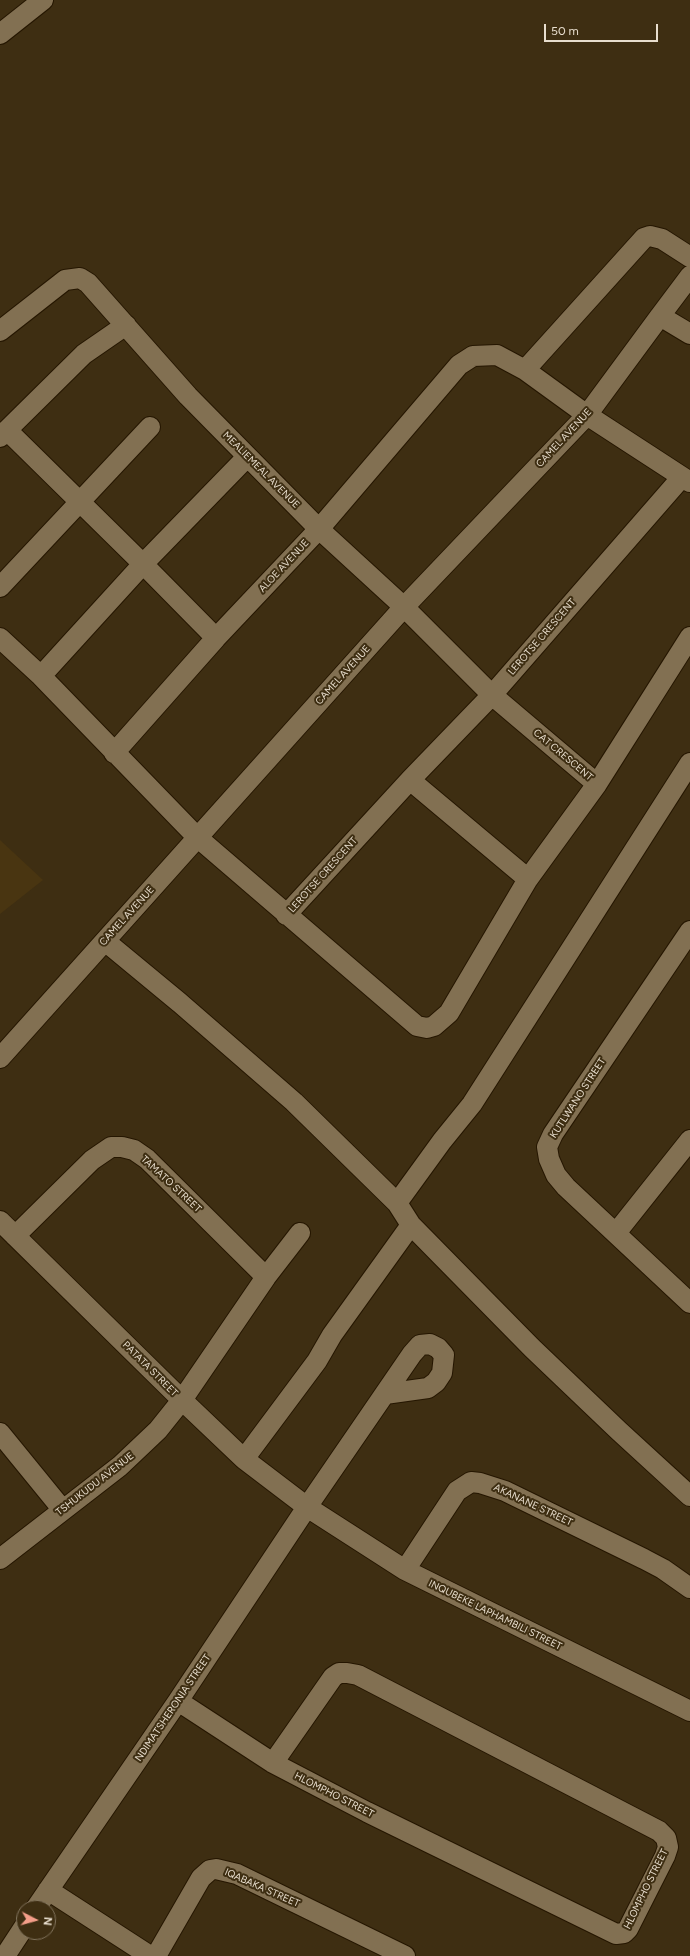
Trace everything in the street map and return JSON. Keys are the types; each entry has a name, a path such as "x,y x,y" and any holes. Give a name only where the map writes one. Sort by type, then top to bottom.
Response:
{"street":[{"path":"0,34 43,0"},
{"path":"525,370 644,238 650,236 662,239 690,257"},
{"name":"CAMEL AVENUE","path":"0,1058 404,607 587,415 690,276"},
{"name":"MEALIEMEAL AVENUE","path":"0,331 65,280 80,278 88,283 188,396 247,457 319,529 404,607"},
{"path":"660,316 690,334"},
{"path":"126,325 84,354 3,434 80,503 216,638"},
{"name":"ALOE AVENUE","path":"114,753 216,638 319,529 459,365 473,356 496,355 525,370 587,415"},
{"path":"587,415 686,479"},
{"path":"0,587 150,427"},
{"path":"40,676 143,564 247,457"},
{"name":"LEROTSE CRESCENT","path":"597,784 528,879 456,1003 434,1026 427,1028 417,1026 408,1021 286,915 410,780 492,695 686,479"},
{"name":"CAT CRESCENT","path":"404,607 492,695 597,784 690,637"},
{"path":"0,638 40,676 197,837 286,915"},
{"path":"397,1204 442,1141 472,1104 690,763"},
{"path":"410,780 528,879"},
{"name":"KUTLWANO STREET","path":"690,931 553,1134 547,1147 549,1159 556,1175 566,1187 690,1302"},
{"path":"105,940 294,1102 397,1204 411,1226 532,1348 618,1431 690,1496"},
{"path":"616,1233 690,1140"},
{"name":"TAMATO STREET","path":"15,1236 92,1160 111,1147 122,1147 134,1150 147,1159 266,1278"},
{"name":"PATATA STREET","path":"0,1221 244,1459 307,1507"},
{"path":"244,1459 317,1361 332,1335 411,1226"},
{"path":"182,1400 266,1278 300,1233"},
{"name":"NDIMATSHERONIA STREET","path":"41,1900 178,1701 307,1507 385,1394"},
{"name":"TSHUKUDU AVENUE","path":"0,1559 140,1449 158,1430 182,1400"},
{"path":"0,1433 62,1510"},
{"name":"AKANANE STREET","path":"405,1570 458,1491 471,1482 480,1483 505,1491 644,1559 663,1569 690,1588"},
{"name":"INQUBEKE LAPHAMBILI STREET","path":"307,1507 405,1570 690,1711"},
{"name":"HLOMPHO STREET","path":"178,1701 273,1763 367,1812 616,1934 624,1933 628,1929 665,1856 668,1847 666,1838 659,1831 358,1675 339,1673 333,1677 273,1763"},
{"name":"IQABAKA STREET","path":"156,1956 201,1878 210,1870 216,1868 237,1874 405,1956"},
{"path":"48,1890 150,1956"},
{"path":"5,1956 16,1939"}],"shaded area":[{"path":"0,840 43,880 0,914"}]}
